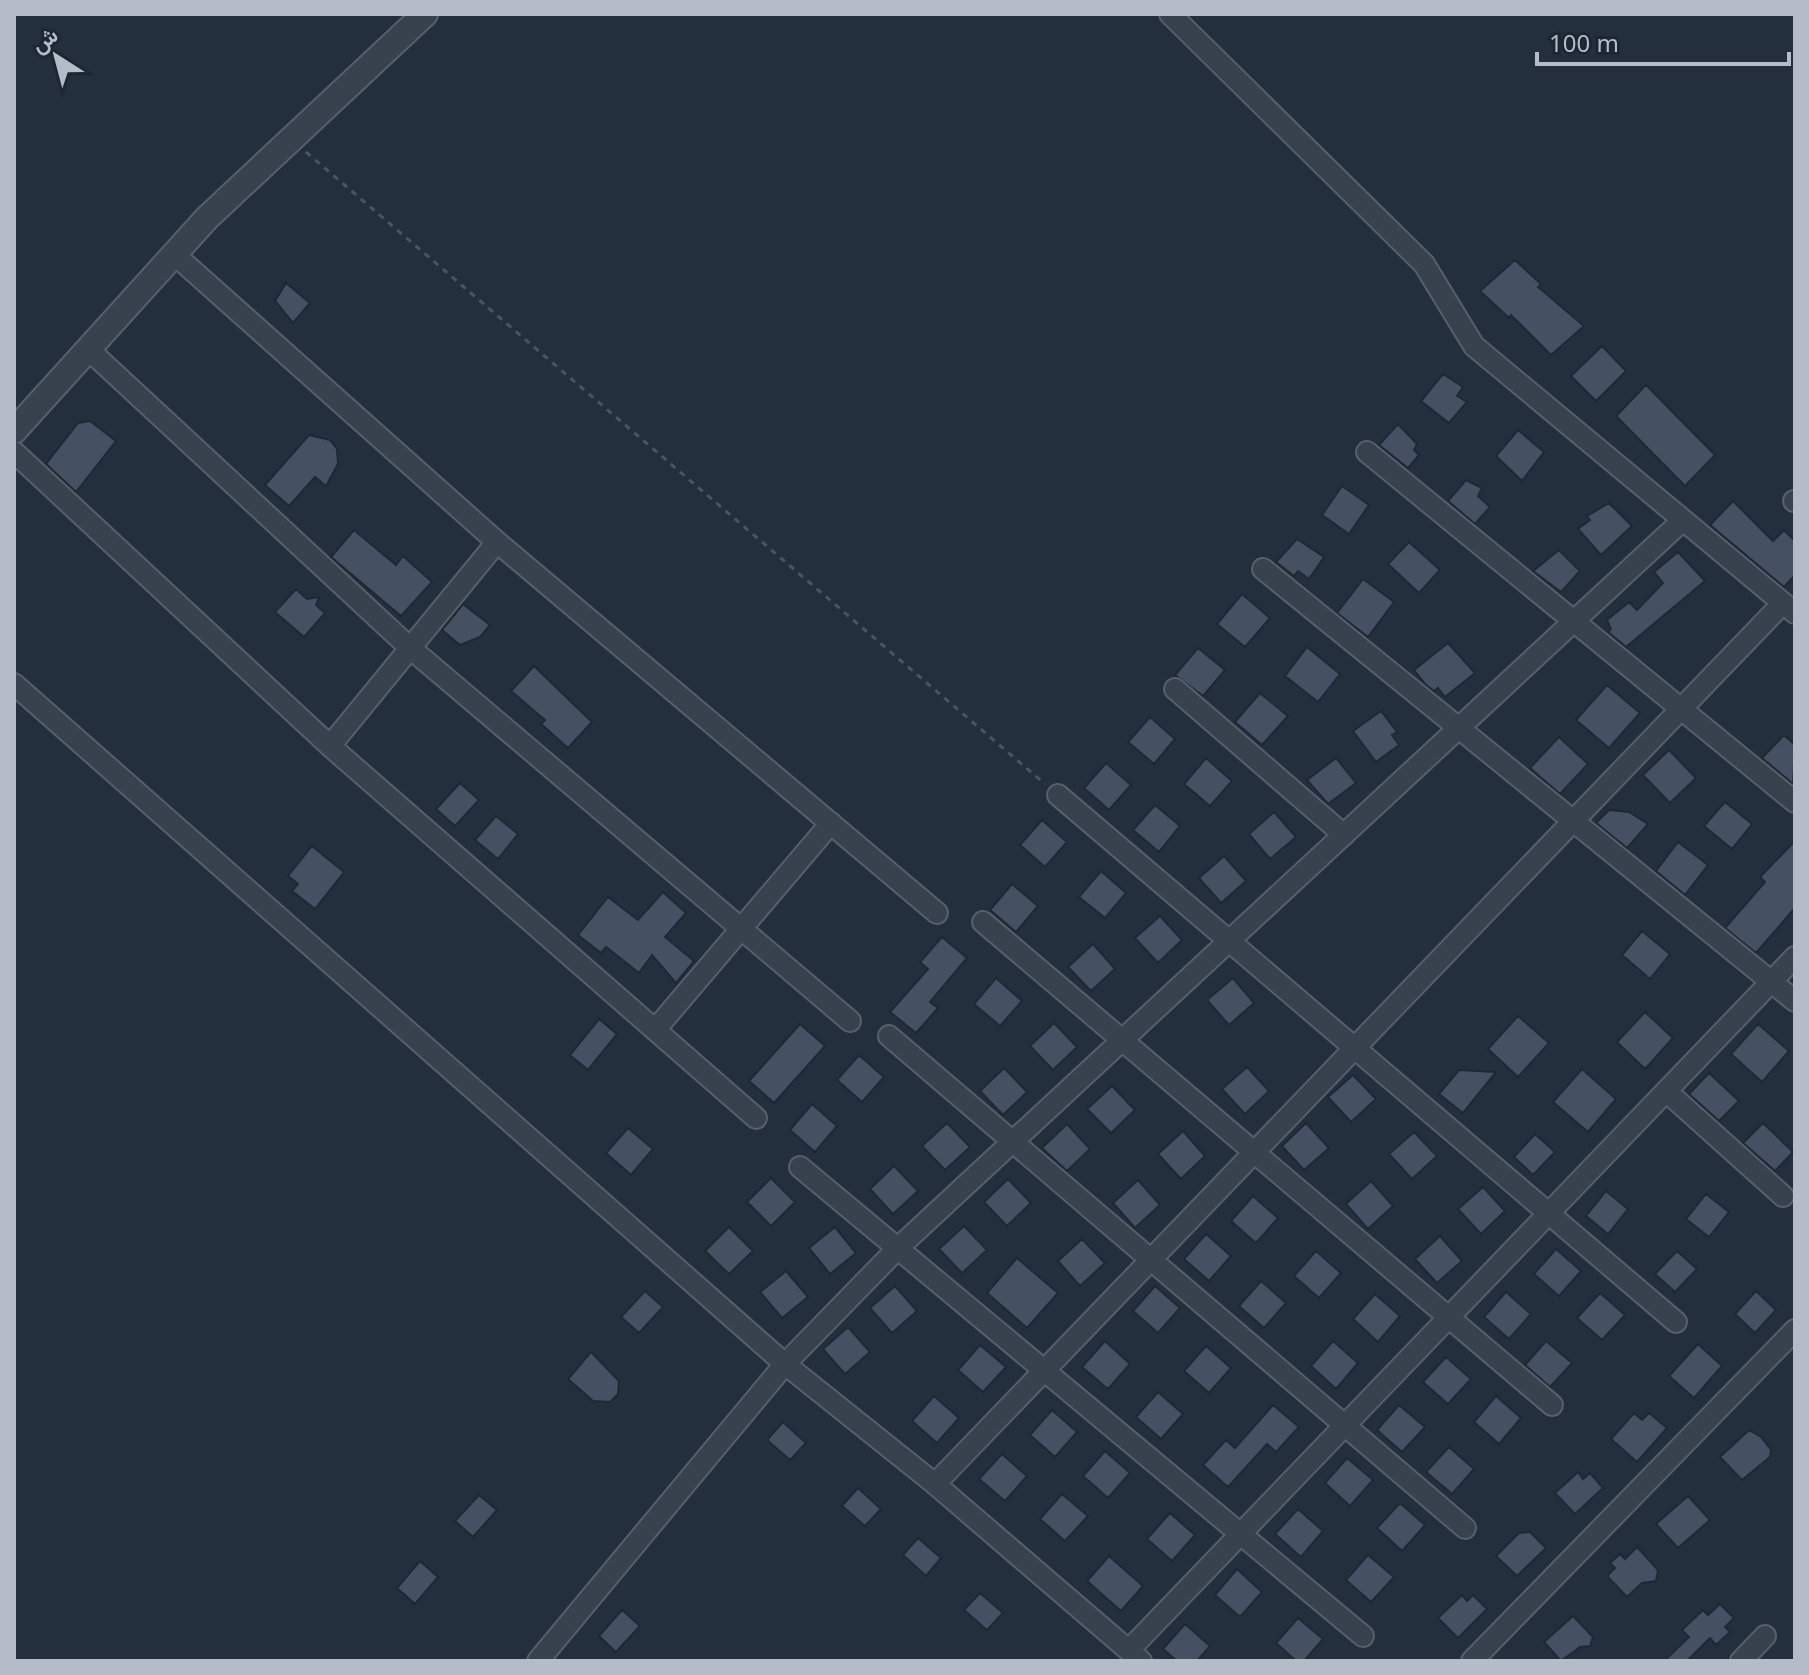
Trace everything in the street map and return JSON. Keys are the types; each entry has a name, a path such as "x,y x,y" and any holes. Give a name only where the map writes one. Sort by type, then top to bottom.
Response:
{"street":[{"path":"14,431 174,254 425,14"},
{"path":"935,1484 1681,709 1789,608 1474,346 1424,264 1170,14"},
{"path":"174,254 497,542 937,913"},
{"path":"88,349 409,647 850,1021"},
{"path":"14,452 330,746 756,1118"},
{"path":"1367,452 1795,802"},
{"path":"538,1661 785,1364 898,1248 1683,520"},
{"path":"330,746 497,542"},
{"path":"1263,569 1795,1001"},
{"path":"14,684 785,1364 935,1484 1135,1656 1240,1534 1795,957"},
{"path":"1175,689 1344,835"},
{"path":"1058,795 1676,1322"},
{"path":"655,1030 831,823"},
{"path":"983,922 1552,1405"},
{"path":"889,1036 1465,1528"},
{"path":"1666,1091 1783,1196"},
{"path":"800,1167 1363,1636"},
{"path":"1472,1661 1795,1330"},
{"path":"1741,1661 1765,1636"}],"path":[{"path":"291,139 1058,795"}],"building":[{"path":"1515,260 1541,284 1538,287 1584,326 1551,355 1511,315 1509,318 1480,291"},
{"path":"286,283 310,303 293,323 275,301"},
{"path":"1602,346 1626,371 1596,401 1571,376"},
{"path":"1443,374 1463,387 1457,396 1467,402 1449,423 1421,401"},
{"path":"1646,385 1715,455 1685,486 1616,416"},
{"path":"90,421 116,441 76,492 46,464 78,423"},
{"path":"1398,424 1417,444 1414,450 1419,455 1408,468 1379,445"},
{"path":"1518,430 1544,452 1522,481 1496,456"},
{"path":"309,435 330,440 337,449 338,464 326,486 315,477 289,506 265,485"},
{"path":"1466,480 1482,488 1478,496 1490,507 1475,524 1448,501"},
{"path":"1342,486 1369,505 1349,534 1322,515"},
{"path":"1733,501 1773,541 1784,530 1795,541 1795,575 1784,587 1710,525"},
{"path":"1609,503 1632,526 1601,555 1578,529 1590,520 1587,516"},
{"path":"354,530 396,565 403,556 432,582 401,616 331,557"},
{"path":"1297,539 1324,557 1309,579 1298,571 1294,576 1276,562"},
{"path":"1409,542 1440,570 1419,593 1388,564"},
{"path":"1559,550 1580,571 1561,592 1533,571"},
{"path":"1678,552 1705,581 1626,647 1608,632 1611,629 1607,620 1629,602 1637,610 1663,583 1654,572"},
{"path":"1363,579 1394,602 1368,637 1337,613"},
{"path":"296,589 307,599 319,597 316,605 325,613 304,637 275,612"},
{"path":"1242,594 1270,618 1245,647 1217,624"},
{"path":"463,604 490,625 480,637 460,645 442,630"},
{"path":"1448,643 1475,673 1445,697 1438,688 1434,691 1426,685 1414,670"},
{"path":"1307,647 1340,674 1318,702 1285,676"},
{"path":"1198,648 1225,670 1203,696 1175,675"},
{"path":"534,666 592,722 568,748 541,724 545,720 511,691"},
{"path":"1607,685 1640,713 1609,748 1576,720"},
{"path":"1260,693 1288,716 1262,745 1235,722"},
{"path":"1381,711 1397,732 1392,735 1399,745 1376,762 1353,731"},
{"path":"1150,717 1175,739 1154,764 1128,742"},
{"path":"1784,735 1795,745 1793,784 1762,758"},
{"path":"1559,737 1588,764 1560,794 1530,768"},
{"path":"1669,750 1696,778 1670,803 1643,775"},
{"path":"1206,758 1232,781 1210,806 1184,784"},
{"path":"1336,758 1356,783 1328,804 1307,780"},
{"path":"1106,763 1131,785 1109,810 1084,788"},
{"path":"460,783 479,800 455,826 436,809"},
{"path":"1725,802 1752,824 1732,849 1704,826"},
{"path":"1155,805 1180,826 1159,852 1133,830"},
{"path":"1609,810 1629,812 1648,824 1627,848 1596,823"},
{"path":"1274,812 1296,837 1270,859 1249,834"},
{"path":"496,816 518,834 498,859 475,840"},
{"path":"1042,820 1067,842 1045,867 1020,845"},
{"path":"1795,841 1795,908 1756,953 1725,928 1765,882 1760,877"},
{"path":"1678,842 1708,865 1685,895 1656,871"},
{"path":"312,846 344,872 315,909 292,891 298,884 288,876"},
{"path":"1224,856 1246,881 1221,903 1199,878"},
{"path":"1101,871 1126,893 1105,918 1079,897"},
{"path":"1012,884 1038,906 1016,932 990,910"},
{"path":"663,892 686,913 665,937 694,961 676,983 652,955 639,973 606,947 601,953 578,935 608,897 638,920"},
{"path":"1160,916 1182,940 1158,963 1135,938"},
{"path":"1642,931 1670,954 1650,979 1622,955"},
{"path":"942,937 967,958 930,1002 938,1008 916,1033 890,1012 928,969 920,962"},
{"path":"1093,944 1115,969 1091,991 1068,967"},
{"path":"996,978 1022,1001 1000,1026 974,1004"},
{"path":"1233,978 1254,1003 1229,1025 1207,1000"},
{"path":"1645,1012 1673,1038 1645,1069 1617,1042"},
{"path":"1518,1016 1549,1043 1518,1077 1488,1049"},
{"path":"599,1019 617,1034 588,1070 570,1055"},
{"path":"1054,1023 1077,1047 1053,1070 1030,1046"},
{"path":"800,1024 825,1046 774,1103 749,1081"},
{"path":"1758,1024 1789,1051 1762,1082 1731,1054"},
{"path":"859,1055 884,1077 862,1102 837,1080"},
{"path":"1247,1067 1269,1091 1245,1114 1222,1089"},
{"path":"1004,1068 1027,1092 1003,1115 980,1091"},
{"path":"1582,1069 1616,1099 1588,1132 1553,1102"},
{"path":"1459,1070 1496,1072 1463,1113 1439,1094"},
{"path":"1709,1073 1739,1101 1719,1121 1689,1094"},
{"path":"1353,1075 1376,1099 1351,1122 1328,1097"},
{"path":"1112,1086 1135,1110 1111,1133 1087,1109"},
{"path":"812,1104 837,1126 815,1152 790,1130"},
{"path":"947,1123 970,1147 945,1170 922,1146"},
{"path":"1306,1123 1329,1148 1304,1170 1282,1146"},
{"path":"1763,1123 1793,1152 1775,1171 1743,1143"},
{"path":"1067,1124 1090,1149 1067,1171 1042,1148"},
{"path":"628,1128 653,1149 631,1175 606,1153"},
{"path":"1183,1131 1205,1156 1181,1179 1158,1154"},
{"path":"1414,1132 1437,1156 1412,1179 1389,1154"},
{"path":"1535,1134 1555,1152 1533,1175 1514,1157"},
{"path":"894,1166 918,1191 893,1214 870,1189"},
{"path":"771,1178 795,1202 771,1226 747,1202"},
{"path":"1008,1179 1031,1203 1007,1226 984,1202"},
{"path":"1138,1180 1160,1205 1135,1228 1113,1203"},
{"path":"1371,1181 1393,1206 1368,1229 1346,1204"},
{"path":"1483,1187 1505,1211 1481,1234 1458,1209"},
{"path":"1606,1191 1628,1209 1608,1234 1586,1216"},
{"path":"1706,1194 1729,1212 1709,1237 1686,1219"},
{"path":"1253,1196 1278,1218 1256,1243 1231,1221"},
{"path":"964,1226 987,1250 962,1273 939,1249"},
{"path":"729,1227 753,1251 729,1274 705,1251"},
{"path":"835,1227 856,1253 830,1274 809,1248"},
{"path":"1206,1234 1231,1256 1209,1281 1184,1259"},
{"path":"1440,1236 1462,1261 1437,1283 1415,1259"},
{"path":"1082,1239 1105,1263 1080,1286 1058,1261"},
{"path":"1556,1249 1581,1271 1559,1296 1534,1274"},
{"path":"1316,1251 1341,1273 1319,1298 1294,1276"},
{"path":"1677,1251 1697,1269 1675,1292 1655,1274"},
{"path":"1017,1258 1058,1293 1027,1328 987,1293"},
{"path":"786,1271 808,1297 782,1318 760,1292"},
{"path":"1261,1281 1286,1303 1264,1328 1239,1306"},
{"path":"895,1286 917,1311 892,1333 870,1308"},
{"path":"1155,1286 1180,1308 1158,1333 1133,1311"},
{"path":"645,1291 663,1307 639,1333 621,1317"},
{"path":"1756,1291 1776,1310 1755,1333 1735,1314"},
{"path":"1506,1292 1531,1314 1509,1339 1484,1317"},
{"path":"1600,1293 1625,1315 1602,1340 1577,1318"},
{"path":"1375,1294 1400,1316 1378,1342 1353,1319"},
{"path":"848,1327 870,1352 845,1374 823,1349"},
{"path":"1105,1341 1130,1364 1108,1389 1082,1367"},
{"path":"1333,1341 1358,1363 1336,1389 1311,1366"},
{"path":"1546,1341 1572,1363 1550,1387 1525,1365"},
{"path":"1698,1344 1722,1366 1694,1398 1669,1376"},
{"path":"980,1345 1006,1367 983,1392 958,1370"},
{"path":"1206,1346 1231,1368 1209,1393 1184,1371"},
{"path":"591,1352 619,1381 618,1394 610,1402 593,1401 568,1379"},
{"path":"1446,1357 1471,1379 1448,1404 1423,1382"},
{"path":"1158,1392 1183,1414 1161,1439 1136,1417"},
{"path":"934,1396 959,1418 937,1443 912,1421"},
{"path":"1496,1396 1521,1418 1499,1444 1474,1422"},
{"path":"1273,1405 1299,1427 1276,1452 1267,1444 1228,1487 1203,1465 1226,1440 1235,1448"},
{"path":"1399,1405 1425,1427 1402,1452 1377,1430"},
{"path":"1052,1410 1077,1432 1055,1457 1030,1435"},
{"path":"1634,1413 1642,1420 1649,1413 1667,1428 1637,1462 1611,1439"},
{"path":"783,1422 806,1443 790,1460 767,1440"},
{"path":"1749,1430 1761,1437 1771,1450 1770,1457 1742,1480 1720,1457"},
{"path":"1449,1447 1474,1469 1452,1494 1426,1472"},
{"path":"1105,1451 1130,1473 1108,1498 1083,1476"},
{"path":"1002,1454 1027,1476 1005,1501 979,1479"},
{"path":"1347,1458 1373,1480 1350,1506 1325,1483"},
{"path":"1578,1472 1583,1479 1590,1473 1603,1488 1575,1514 1555,1493"},
{"path":"858,1488 881,1509 865,1526 842,1506"},
{"path":"1062,1494 1088,1516 1065,1541 1040,1519"},
{"path":"479,1495 497,1510 473,1537 455,1521"},
{"path":"1688,1496 1710,1520 1678,1548 1656,1524"},
{"path":"1400,1503 1425,1525 1402,1551 1377,1528"},
{"path":"1298,1509 1323,1531 1301,1557 1275,1534"},
{"path":"1170,1513 1195,1535 1172,1561 1147,1539"},
{"path":"1530,1532 1546,1548 1517,1576 1496,1556 1519,1533"},
{"path":"918,1538 941,1558 926,1576 903,1555"},
{"path":"1637,1547 1658,1570 1656,1581 1642,1583 1627,1597 1607,1576 1615,1568 1610,1563 1620,1554 1625,1559"},
{"path":"1368,1555 1394,1577 1371,1602 1346,1580"},
{"path":"1109,1556 1143,1586 1121,1611 1087,1581"},
{"path":"420,1561 438,1577 415,1604 397,1588"},
{"path":"1237,1569 1262,1592 1240,1617 1215,1595"},
{"path":"980,1593 1003,1613 987,1630 964,1610"},
{"path":"1462,1595 1467,1601 1473,1595 1487,1609 1458,1638 1438,1618"},
{"path":"1720,1604 1734,1618 1725,1627 1730,1632 1716,1645 1710,1638 1687,1661 1664,1661 1689,1637 1682,1630 1703,1610 1708,1615"},
{"path":"622,1610 640,1626 616,1652 599,1636"},
{"path":"1573,1616 1593,1637 1590,1646 1580,1647 1561,1661 1544,1642"},
{"path":"1298,1618 1323,1639 1304,1661 1296,1661 1276,1643"},
{"path":"1185,1624 1210,1646 1197,1661 1177,1661 1163,1649"}]}
